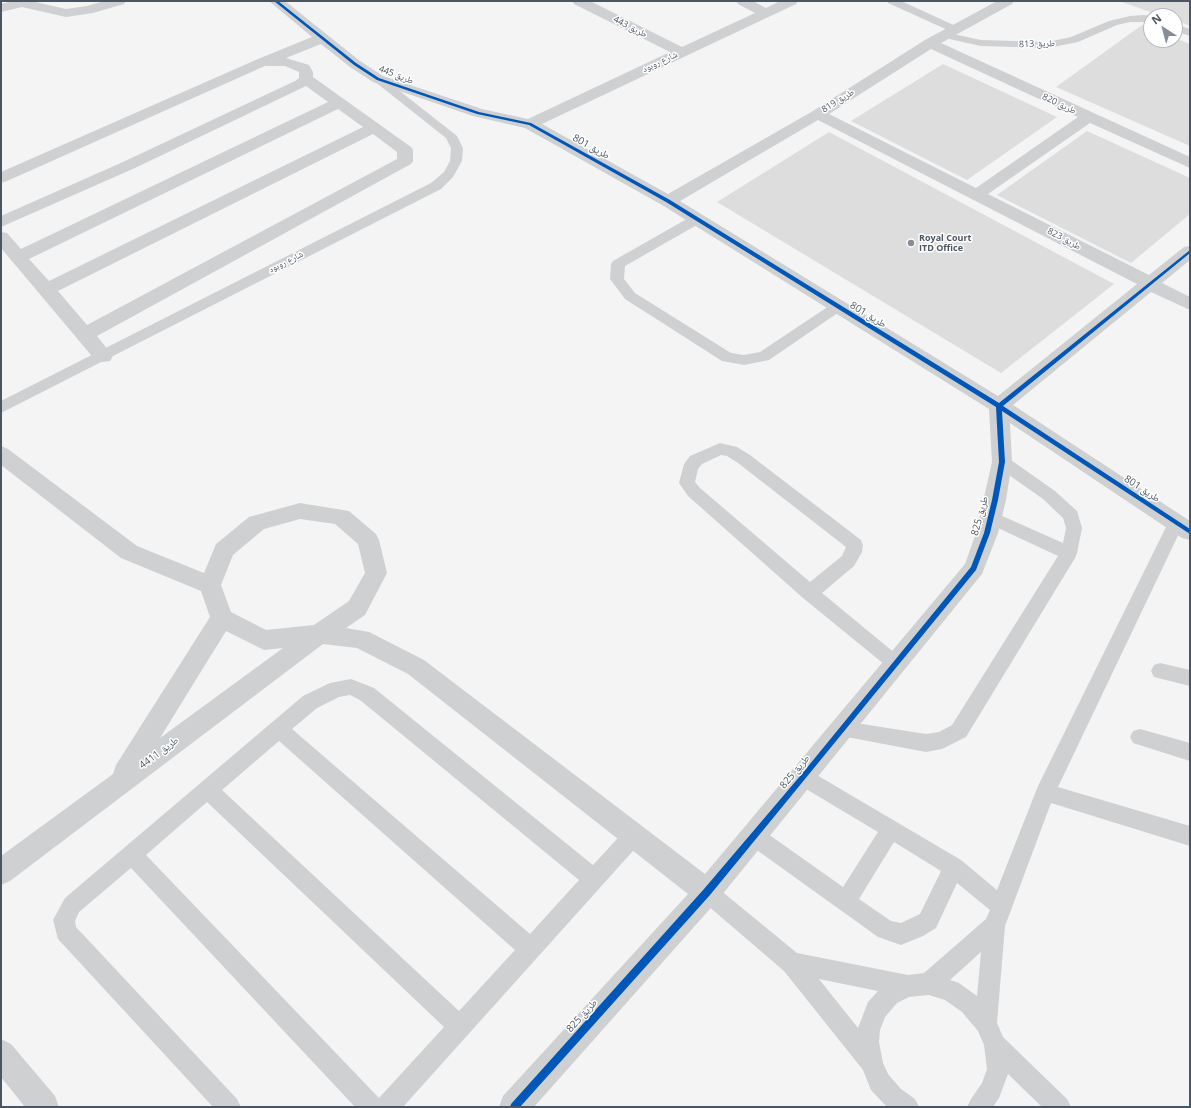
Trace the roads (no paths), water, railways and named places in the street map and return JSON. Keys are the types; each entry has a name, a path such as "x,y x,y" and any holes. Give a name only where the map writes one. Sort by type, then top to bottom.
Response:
{"street":[{"path":"1,8 22,3 72,13 119,1"},
{"name":"طريق 443","path":"579,1 681,52"},
{"path":"743,1 765,13"},
{"name":"شارع روبود","path":"530,124 791,1"},
{"name":"طريق 819","path":"668,201 818,114 930,43 1007,1"},
{"name":"طريق 445","path":"287,4 322,38 355,64 378,79 478,113 530,124"},
{"path":"1,178 263,62 322,38"},
{"name":"طريق 820","path":"930,43 1190,163"},
{"path":"263,62 286,62 304,68 306,72 306,79"},
{"path":"84,335 405,161 405,150 306,79"},
{"path":"1,222 129,165 300,84 306,79"},
{"path":"18,257 339,103"},
{"name":"طريق 823","path":"818,114 978,194 1190,304"},
{"path":"978,194 1088,117"},
{"name":"طريق 801","path":"530,124 668,201 999,406 1183,528"},
{"path":"46,290 374,128"},
{"path":"1,237 103,356"},
{"path":"999,406 1190,251"},
{"name":"طريق 825","path":"514,1107 707,892 843,729 974,568 987,533 1002,462 999,406"},
{"path":"1,454 129,552 210,585 222,618 264,640 319,634 361,639 416,667 707,892"},
{"name":"طريق 4411","path":"1,872 118,783 319,634 357,608 376,573 368,540 341,517 300,511 257,523 224,550 210,585"},
{"path":"118,783 222,618"},
{"path":"1,1054 44,1107"}],"lane":[{"name":"طريق 813","path":"892,1 949,32 981,43 1048,45 1074,40 1113,23 1143,18"},
{"name":"شارع روبود","path":"1,408 436,186 449,174 456,161 457,148 451,136 378,79"},
{"path":"697,219 618,264 617,278 630,296 727,357 744,360 764,356 837,307"},
{"path":"809,593 848,561 854,552 855,545 744,459 731,451 720,449 696,460 690,468 688,483 694,492 809,593 896,664"},
{"path":"843,729 926,743 942,740 958,731 1069,553 1074,528 1071,515 1049,495 1002,462"},
{"path":"991,517 1069,553"},
{"path":"986,1024 998,916 1045,792 1183,528"},
{"path":"1160,670 1190,678"},
{"path":"229,1107 66,932 64,920 72,905 310,702 337,689 350,686 367,694 594,879"},
{"path":"279,729 531,949"},
{"path":"1140,737 1190,752"},
{"path":"803,777 954,867 998,916"},
{"path":"207,789 460,1027"},
{"path":"1045,792 1190,836"},
{"path":"846,902 891,829"},
{"path":"387,1107 634,835"},
{"path":"754,836 886,930 901,934 915,929 928,921 954,867"},
{"path":"132,854 371,1107"},
{"path":"707,892 792,963 872,1063"},
{"path":"907,1107 893,1097 879,1082 872,1063 868,1042 869,1030 876,1010 889,995 918,985 998,916"},
{"path":"792,963 950,991 970,1004 986,1024 995,1045 998,1069 992,1090 978,1107"},
{"path":"995,1045 1059,1107"}],"place":[{"name":"Royal Court ITD Office","path":"911,243"}]}
